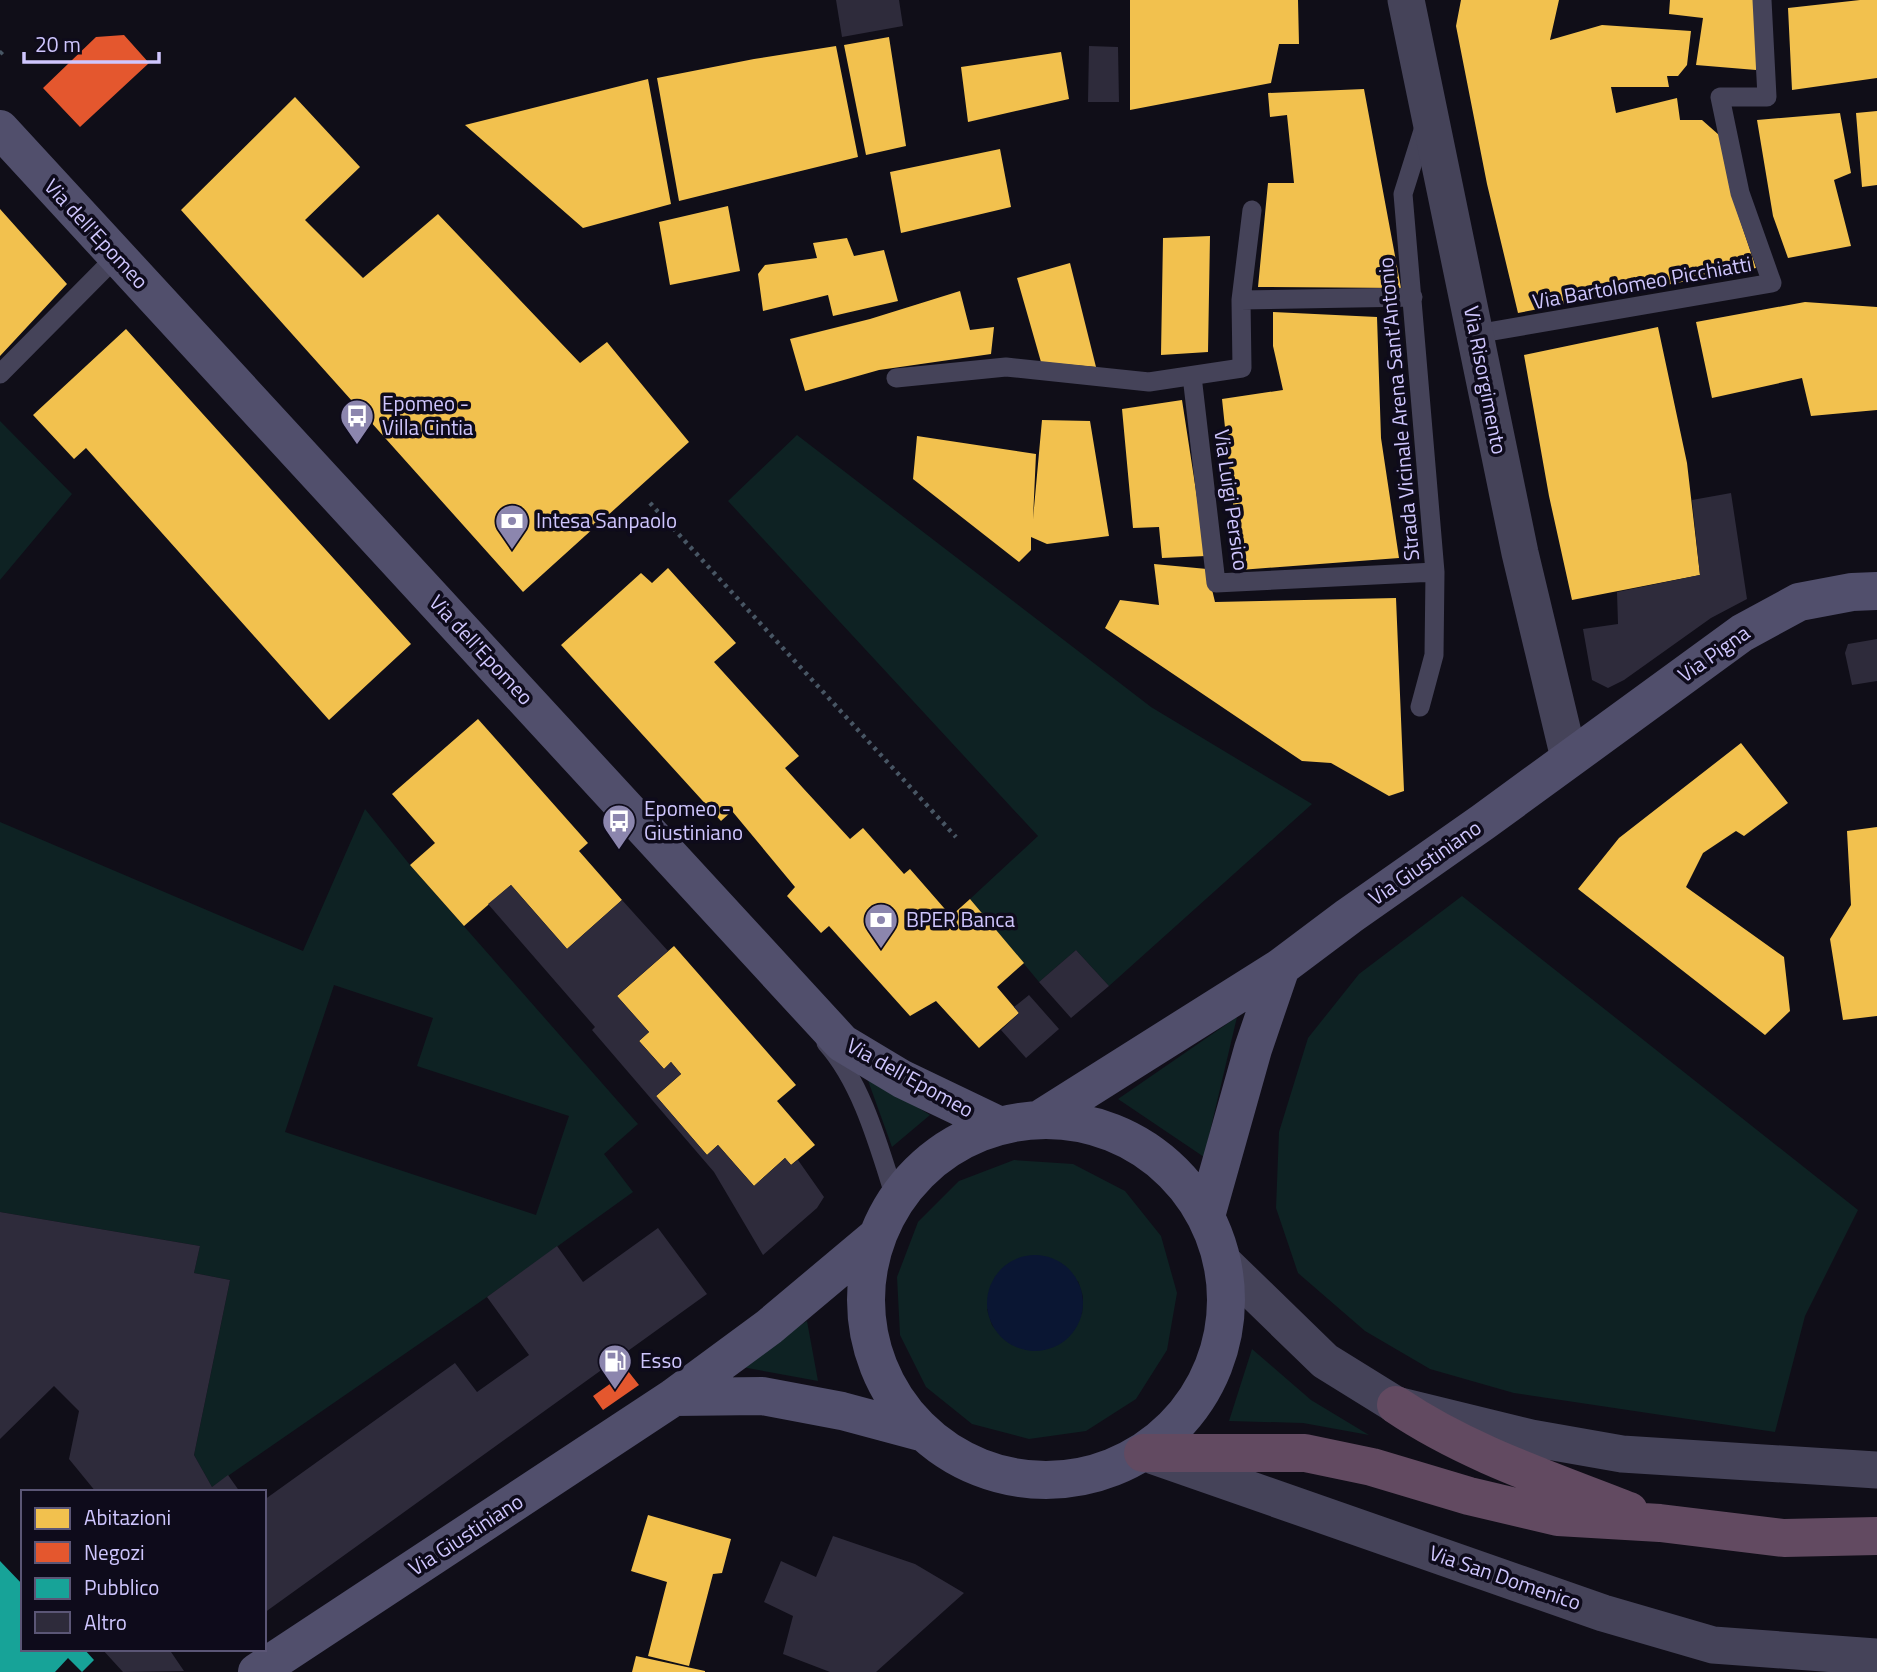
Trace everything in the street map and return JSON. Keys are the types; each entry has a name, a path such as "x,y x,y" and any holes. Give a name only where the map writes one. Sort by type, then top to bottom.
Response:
{"highway":[{"path":"1396,1405 1428,1427 1482,1453 1660,1523"},
{"path":"1143,1452 1305,1453 1372,1467 1469,1496 1558,1517 1660,1523 1784,1538 1877,1536"}],"main road":[{"name":"Via dell'Epomeo","path":"0,129 113,260 842,1043 902,1079 998,1125"},
{"name":"Via Pigna","path":"1569,758 1742,633 1799,602 1853,592 1877,591"},
{"name":"Via Giustiniano","path":"1040,1119 1281,967 1569,758"},
{"path":"1206,1216 1253,1049 1281,967"},
{"path":"1040,1119 1090,1124 1136,1144 1176,1175 1206,1216 1222,1261 1226,1305 1220,1350 1203,1390 1176,1426 1143,1452 1108,1470 1070,1479 1030,1480 991,1472 956,1456 924,1433 890,1392 870,1343 865,1290 875,1238 895,1197 923,1166 958,1141 998,1125 1040,1119"},
{"name":"Via Giustiniano","path":"257,1672 674,1397 769,1327 875,1238"},
{"path":"674,1397 762,1396 842,1411 924,1433"}],"street":[{"name":"Via Risorgimento","path":"1406,0 1520,553 1569,758"},
{"path":"1222,1261 1325,1361 1396,1405 1531,1438 1622,1454 1877,1470"},
{"name":"Via San Domenico","path":"1143,1452 1603,1613 1713,1645 1877,1657"}],"lane":[{"name":"Via Bartolomeo Picchiatti","path":"1476,334 1772,283 1740,193 1720,97 1767,97 1762,0"},
{"name":"Strada Vicinale Arena Sant'Antonio","path":"1420,707 1434,655 1435,572 1403,194 1429,110"},
{"name":"Via dell'Epomeo","path":"0,146 113,260 832,1050 858,1095 876,1137 895,1197"},
{"path":"896,378 1006,367 1149,382 1242,368 1241,300 1252,210"},
{"path":"0,374 113,260"},
{"path":"1241,300 1413,297"},
{"name":"Via Luigi Persico","path":"1192,376 1216,583 1435,572"}],"path":[{"path":"650,503 956,837"}],"green space":[{"path":"0,421 72,494 0,580"},
{"path":"797,435 1151,707 1312,804 1109,986 1076,950 1039,982 970,899 1038,836 728,501"},
{"path":"365,809 410,865 638,1124 604,1154 633,1192 487,1297 212,1487 194,1455 230,1280 194,1273 200,1246 0,1212 0,822 303,951","holes":["334,985 433,1018 417,1066 569,1116 536,1215 285,1132"]},
{"path":"1462,896 1858,1210 1805,1316 1775,1432 1514,1393 1430,1369 1365,1331 1298,1273 1276,1208 1279,1132 1308,1038 1359,974"},
{"path":"1237,1017 1204,1157 1118,1099"},
{"path":"866,1075 930,1115 892,1147"},
{"path":"1014,1160 1073,1164 1125,1191 1161,1236 1177,1293 1167,1350 1136,1399 1086,1431 1029,1439 972,1424 926,1387 900,1335 897,1277 918,1222 959,1181","holes":["1078,1281 1083,1297 1082,1314 1003,1338 992,1325 987,1309"]},
{"path":"807,1321 818,1381 736,1366"},
{"path":"1252,1349 1311,1400 1369,1435 1303,1423 1229,1421"}],"water":[{"path":"1035,1255 1053,1259 1069,1269 1079,1285 1083,1303 1079,1321 1069,1337 1053,1347 1035,1351 1017,1347 1001,1337 991,1321 987,1303 991,1285 1001,1269 1017,1259"}],"building: Abitazioni":[{"path":"1130,0 1298,0 1299,44 1279,44 1271,83 1130,110"},
{"path":"1461,0 1559,0 1550,40 1602,25 1691,31 1687,65 1678,76 1667,76 1669,87 1611,87 1616,113 1677,98 1680,120 1702,120 1719,135 1731,193 1756,268 1518,313 1487,184 1456,26"},
{"path":"1670,0 1756,0 1756,70 1696,65 1703,18 1669,14"},
{"path":"1877,0 1877,78 1792,90 1788,8"},
{"path":"889,37 906,146 866,155 844,45"},
{"path":"836,46 858,157 679,201 657,78"},
{"path":"1061,52 1069,99 968,122 961,67"},
{"path":"648,79 671,204 583,228 465,125"},
{"path":"1364,89 1401,288 1258,287 1268,183 1294,183 1287,115 1270,117 1268,93"},
{"path":"295,97 360,167 305,220 363,278 438,214 580,363 607,342 689,442 523,592 181,210"},
{"path":"1877,111 1877,185 1862,187 1856,113"},
{"path":"1840,113 1851,173 1834,180 1851,246 1788,258 1773,216 1757,120"},
{"path":"1000,149 1011,207 901,233 890,172"},
{"path":"728,206 740,271 670,285 659,222"},
{"path":"0,209 67,284 0,356"},
{"path":"1210,236 1208,352 1161,355 1163,238"},
{"path":"847,238 854,256 884,250 898,301 833,316 828,295 763,311 758,274 765,265 817,258 813,243"},
{"path":"1070,263 1096,367 1041,362 1017,278"},
{"path":"960,291 970,330 994,327 991,354 879,370 805,391 790,339 870,319"},
{"path":"1805,302 1877,307 1877,410 1811,416 1802,378 1712,398 1696,322"},
{"path":"1273,312 1377,317 1381,438 1399,558 1240,570 1222,399 1283,390 1273,346"},
{"path":"1658,327 1687,463 1700,575 1572,600 1549,496 1524,355"},
{"path":"126,329 411,644 329,720 86,448 74,459 33,415"},
{"path":"1182,400 1206,556 1162,558 1159,527 1133,528 1122,409"},
{"path":"1042,420 1090,421 1109,536 1047,544 1031,537 1031,550 1019,562 913,479 917,436 1036,454 1033,519"},
{"path":"1154,564 1207,569 1215,602 1396,598 1404,791 1389,796 1331,763 1302,761 1105,628 1120,600 1159,605"},
{"path":"668,568 736,643 714,662 799,756 785,768 803,788 850,839 863,828 904,874 910,869 951,916 970,899 1024,963 997,987 1019,1013 979,1048 936,1001 910,1016 829,926 821,933 787,896 795,887 732,811 721,821 561,645 641,573 652,583"},
{"path":"478,719 588,843 579,851 622,900 567,949 511,885 464,926 410,865 435,843 392,794"},
{"path":"1741,743 1788,803 1744,836 1736,831 1703,853 1686,887 1784,957 1790,1011 1765,1035 1578,889 1619,838"},
{"path":"1877,827 1877,1016 1843,1020 1830,939 1851,905 1847,831"},
{"path":"674,946 796,1085 777,1101 815,1145 791,1165 785,1158 754,1186 718,1145 707,1155 656,1096 681,1074 671,1062 664,1069 639,1041 649,1032 617,996"},
{"path":"648,1515 731,1539 722,1573 713,1574 689,1666 648,1656 667,1582 631,1571"},
{"path":"636,1656 705,1671 705,1672 632,1672"}],"building: Negozi":[{"path":"124,35 149,63 80,127 43,88 96,37"},
{"path":"628,1371 639,1385 603,1410 593,1396"}],"building: Pubblico":[{"path":"0,1561 21,1583 21,1651 86,1651 94,1660 82,1672 68,1658 55,1672 0,1672"}],"building: Altro":[{"path":"836,0 899,0 903,26 842,37"},
{"path":"1089,46 1118,47 1119,102 1088,102"},
{"path":"1731,493 1747,599 1711,618 1624,680 1608,688 1592,680 1583,629 1618,624 1617,592 1700,575 1692,500"},
{"path":"1877,639 1877,681 1852,685 1845,653 1848,644"},
{"path":"511,885 567,949 622,900 668,951 617,996 649,1032 639,1041 664,1069 671,1062 681,1074 656,1096 707,1155 718,1145 754,1186 785,1158 791,1165 798,1160 824,1197 817,1208 763,1255 714,1172 592,1030 595,1027 488,904"},
{"path":"1076,950 1109,986 1071,1018 1039,982"},
{"path":"1029,995 1059,1029 1026,1058 1001,1030 1019,1013 1014,1007"},
{"path":"0,1212 200,1246 194,1273 230,1280 194,1455 212,1487 228,1475 239,1490 94,1490 69,1459 79,1411 54,1386 0,1439"},
{"path":"658,1228 707,1294 266,1612 266,1499 455,1363 477,1392 529,1355 487,1297 557,1246 583,1282"},
{"path":"833,1536 915,1564 964,1593 876,1672 830,1672 783,1654 793,1616 764,1602 781,1561 816,1577"},
{"path":"104,1651 170,1651 184,1671 123,1672"}],"place":[{"name":"Epomeo - Villa Cintia","path":"357,446"},
{"name":"Intesa Sanpaolo","path":"512,551"},
{"name":"Epomeo - Giustiniano","path":"619,851"},
{"name":"BPER Banca","path":"881,950"},
{"name":"Esso","path":"615,1391"}]}
